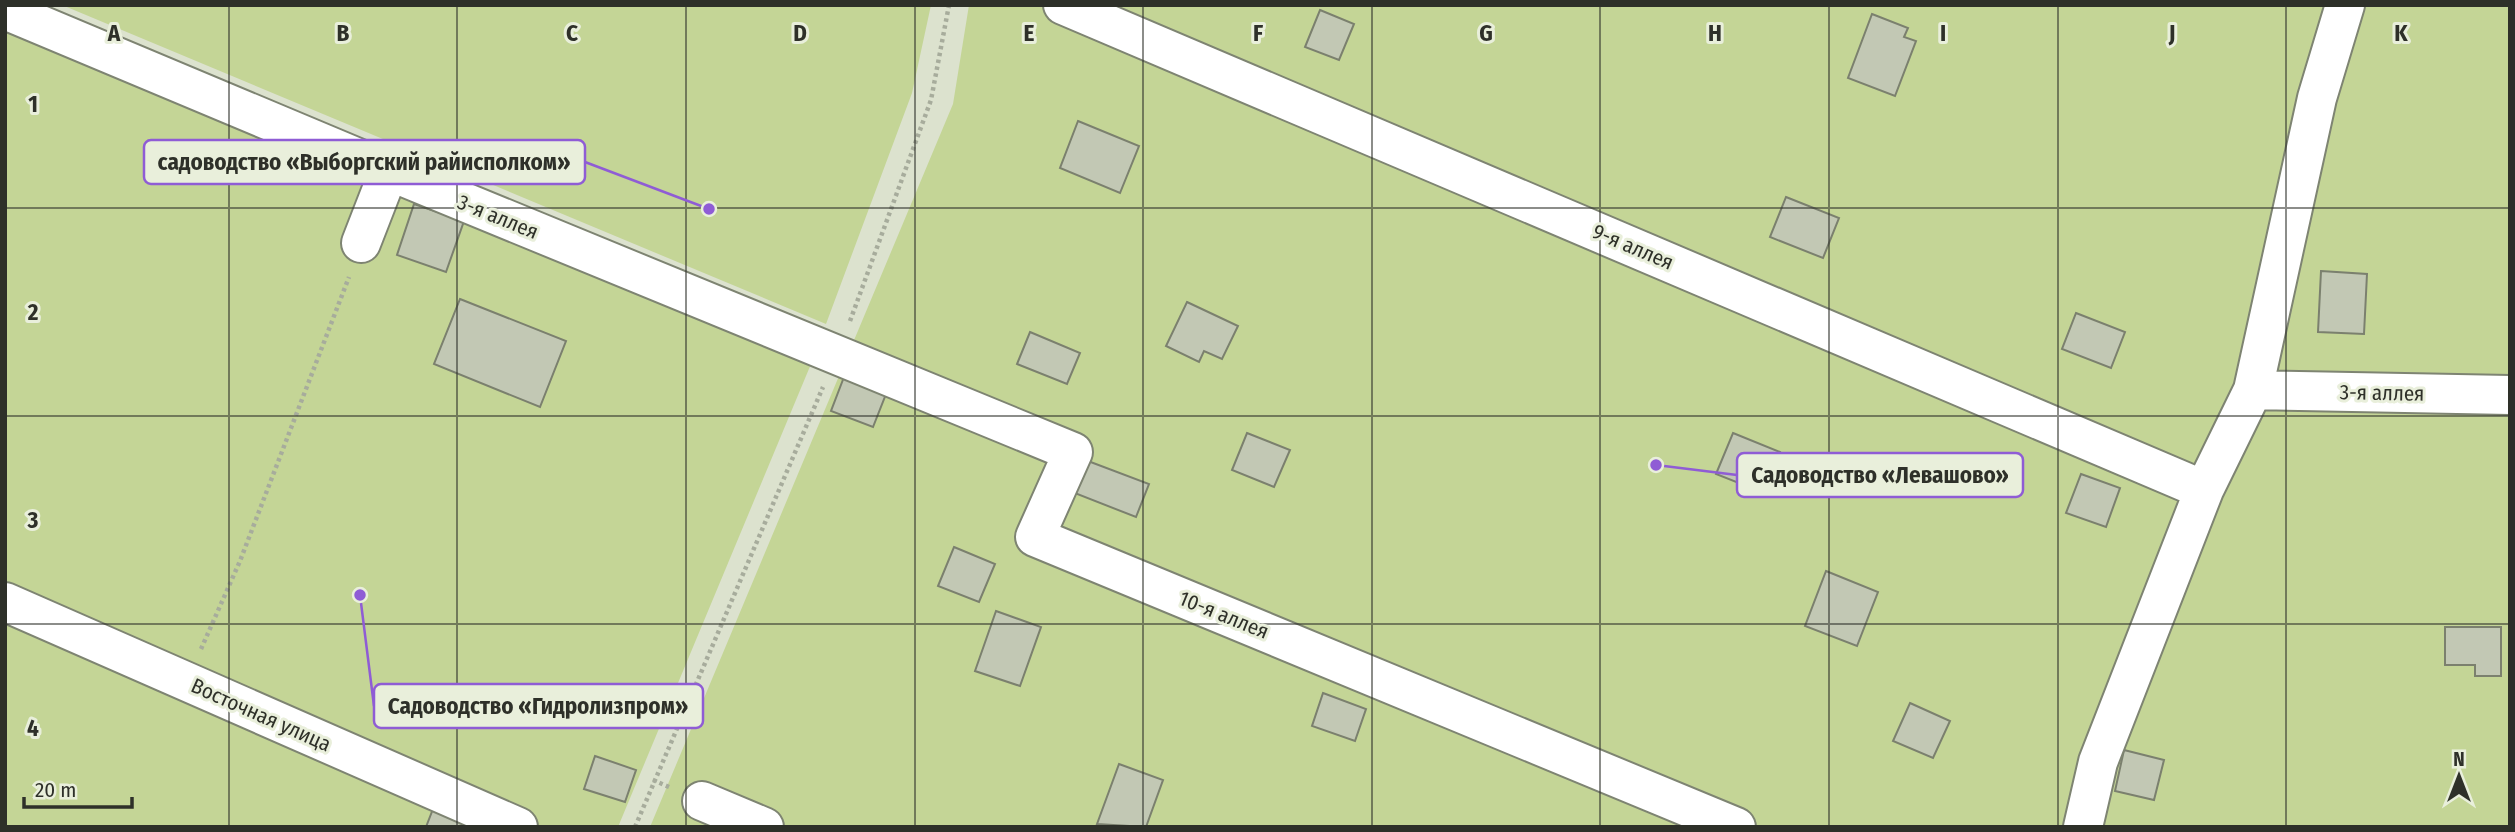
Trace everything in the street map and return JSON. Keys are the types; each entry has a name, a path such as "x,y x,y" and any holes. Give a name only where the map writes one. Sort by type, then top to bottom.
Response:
{"street":[{"name":"9-я аллея","path":"1063,5 2204,489"},
{"path":"2083,827 2098,762 2204,489 2253,390 2317,98 2345,5"},
{"name":"3-я аллея","path":"5,10 389,172 837,356"},
{"path":"361,243 389,172"},
{"name":"10-я аллея","path":"837,356 1073,452 1035,537 1736,827"},
{"name":"3-я аллея","path":"2253,390 2510,396"},
{"name":"Восточная улица","path":"5,602 518,827"},
{"path":"702,801 764,827"}],"path":[{"path":"635,827 837,356 932,100 949,5"},
{"path":"187,683 240,561 361,243"}],"green space":[{"path":"62,5 931,5 912,93 826,324"},
{"path":"969,5 2510,5 2510,827 650,827 953,104"},
{"path":"5,28 811,364 618,827 5,827"}],"building":[{"path":"1320,10 1354,24 1339,60 1305,47"},
{"path":"1872,14 1908,28 1904,37 1916,41 1895,96 1848,78"},
{"path":"1078,121 1139,146 1120,193 1060,168"},
{"path":"1786,197 1839,218 1823,258 1770,237"},
{"path":"414,204 464,221 446,272 397,255"},
{"path":"2321,271 2367,274 2364,334 2318,332"},
{"path":"460,299 566,341 540,407 434,364"},
{"path":"1187,302 1238,326 1222,359 1204,351 1199,362 1166,346"},
{"path":"2076,313 2125,332 2111,368 2062,349"},
{"path":"1030,332 1080,353 1067,384 1017,364"},
{"path":"844,377 886,394 873,427 831,411"},
{"path":"1247,433 1290,450 1274,487 1232,470"},
{"path":"1733,433 1780,452 1764,493 1716,474"},
{"path":"1080,458 1149,484 1136,517 1067,490"},
{"path":"2081,474 2120,488 2106,527 2066,513"},
{"path":"954,547 995,564 979,602 938,586"},
{"path":"1826,571 1878,592 1857,646 1805,626"},
{"path":"996,611 1041,627 1020,686 975,671"},
{"path":"2445,627 2501,627 2501,676 2475,676 2475,665 2445,665"},
{"path":"1323,693 1366,709 1355,741 1312,726"},
{"path":"1910,703 1950,721 1933,758 1893,741"},
{"path":"2124,750 2164,760 2154,800 2115,791"},
{"path":"595,756 636,770 625,802 584,789"},
{"path":"1119,764 1163,780 1146,827 1097,824"},
{"path":"433,809 478,827 426,827"}],"place":[{"name":"садоводство «Выборгский райисполком»","path":"709,209"},
{"name":"Садоводство «Левашово»","path":"1656,465"},
{"name":"Садоводство «Гидролизпром»","path":"360,595"}]}
